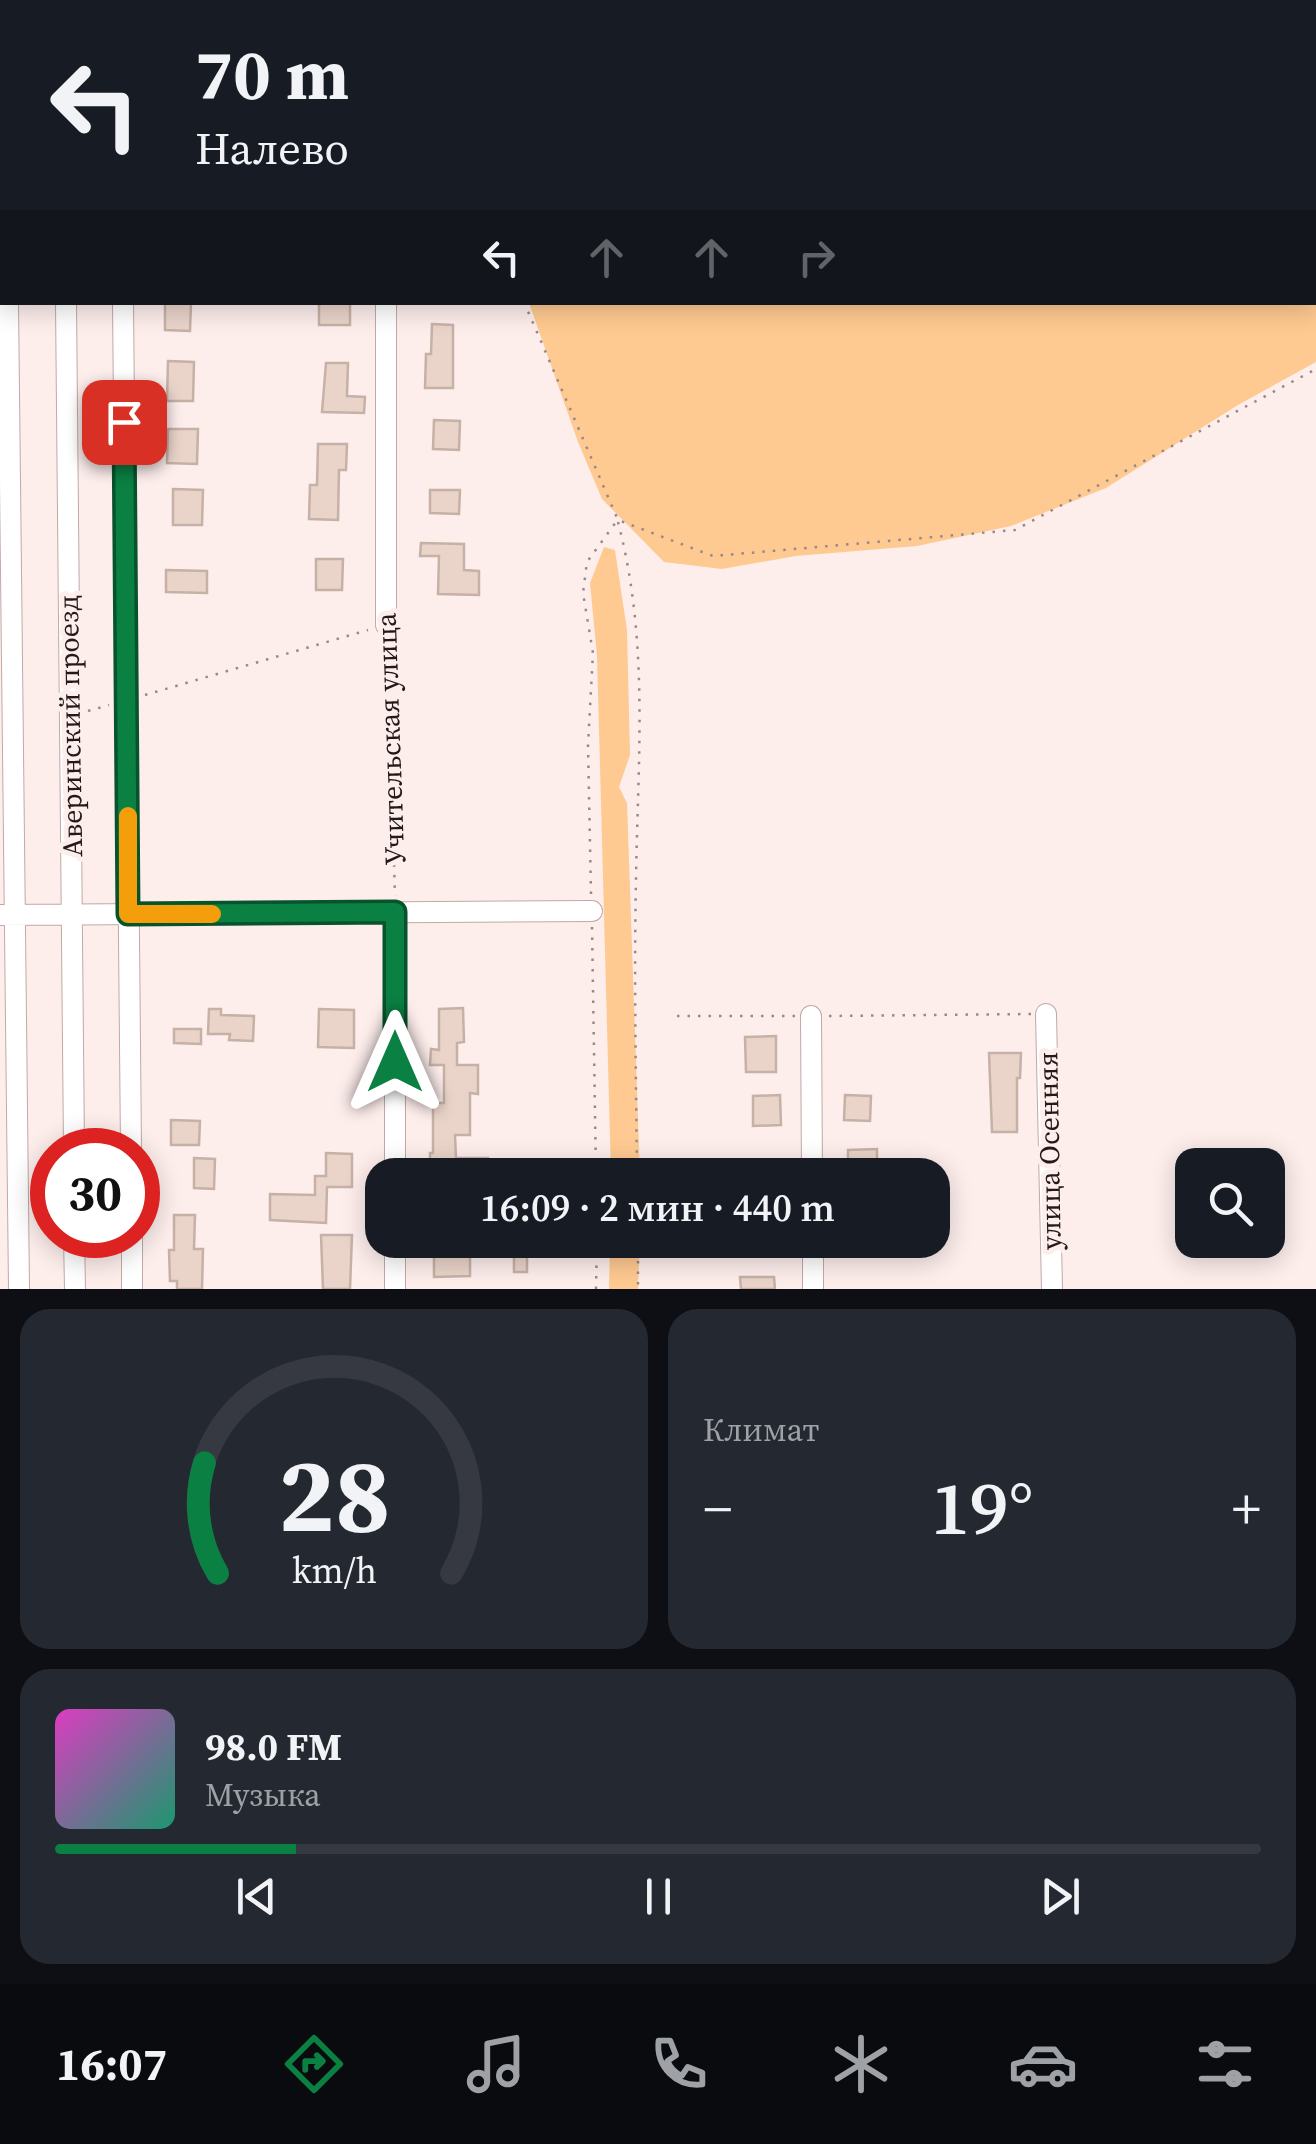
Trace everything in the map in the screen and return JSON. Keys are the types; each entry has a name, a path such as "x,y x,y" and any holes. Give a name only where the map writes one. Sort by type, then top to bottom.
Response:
{"street":[{"path":"8,305 8,916 19,1289"},
{"name":"Аверинский проезд","path":"66,305 74,1128"},
{"path":"123,305 131,1128"},
{"name":"Учительская улица","path":"386,305 386,625"},
{"path":"8,916 592,911"},
{"path":"395,912 395,1158"},
{"name":"улица Осенняя","path":"1046,1014 1052,1289"},
{"path":"811,1016 812,1158"},
{"path":"74,1258 75,1289"},
{"path":"132,1258 132,1289"},
{"path":"395,1258 395,1289"},
{"path":"813,1258 813,1289"}],"path":[{"path":"525,305 618,520 640,649 634,935 637,1158"},
{"path":"618,520 713,556 796,552 1016,530 1316,369"},
{"path":"596,1158 588,745 593,653 583,593 587,562 618,520"},
{"path":"70,716 386,625"},
{"name":"Учительская улица","path":"386,625 395,912"},
{"path":"678,1016 1046,1014"},
{"path":"596,1289 597,1258"},
{"path":"638,1258 638,1289"}],"shaded area":[{"path":"530,305 1316,305 1316,362 1238,405 1106,488 1011,526 917,546 796,556 722,569 664,562 602,499"},
{"path":"604,547 615,550 627,630 630,755 619,787 627,803 639,1158 611,1158 597,656 590,583"},
{"path":"610,1258 639,1258 638,1289 609,1289"}],"building":[{"path":"165,305 191,305 190,331 165,330"},
{"path":"319,305 350,305 350,325 319,325"},
{"path":"432,324 453,325 453,388 425,388"},
{"path":"168,361 194,362 193,401 167,401"},
{"path":"326,363 348,363 347,396 365,397 364,413 322,412"},
{"path":"434,420 460,421 459,450 433,449"},
{"path":"168,429 198,429 197,464 167,463"},
{"path":"318,444 347,444 346,470 339,470 338,520 309,519 310,485 317,485"},
{"path":"173,489 203,490 202,525 173,525"},
{"path":"430,490 460,490 459,514 430,513"},
{"path":"421,543 464,544 464,570 479,571 479,595 438,594 439,556 420,556"},
{"path":"316,559 343,559 342,590 316,590"},
{"path":"166,570 207,571 207,593 166,592"},
{"path":"463,1008 464,1042 457,1043 457,1065 478,1065 478,1094 470,1093 470,1135 455,1135 456,1158 430,1158 433,1103 444,1103 444,1065 430,1065 431,1049 439,1050 439,1009"},
{"path":"209,1009 221,1009 221,1015 254,1016 253,1041 229,1040 230,1034 208,1034"},
{"path":"319,1009 354,1010 354,1048 318,1047"},
{"path":"174,1029 201,1029 201,1044 174,1043"},
{"path":"776,1036 776,1072 746,1072 745,1037"},
{"path":"989,1053 1021,1053 1017,1132 992,1132"},
{"path":"780,1095 781,1125 753,1126 753,1096"},
{"path":"845,1095 871,1096 870,1121 844,1120"},
{"path":"171,1120 200,1121 199,1145 171,1145"},
{"path":"877,1149 877,1158 848,1158 848,1150"},
{"path":"326,1153 352,1154 352,1187 327,1187 326,1223 270,1220 270,1194 315,1195 315,1176 326,1176"},
{"path":"194,1158 215,1159 214,1189 194,1188"},
{"path":"174,1215 195,1215 194,1249 203,1249 202,1289 177,1289 177,1281 170,1281"},
{"path":"321,1235 352,1235 350,1289 323,1289"},
{"path":"434,1258 470,1258 470,1276 434,1277"},
{"path":"514,1258 527,1258 527,1272 514,1272"},
{"path":"740,1277 774,1277 775,1289 741,1289"}],"slow traffic":[{"path":"128,816 128,914 212,914"}],"route":[{"path":"124,422 128,914 395,912 395,1062"}]}
